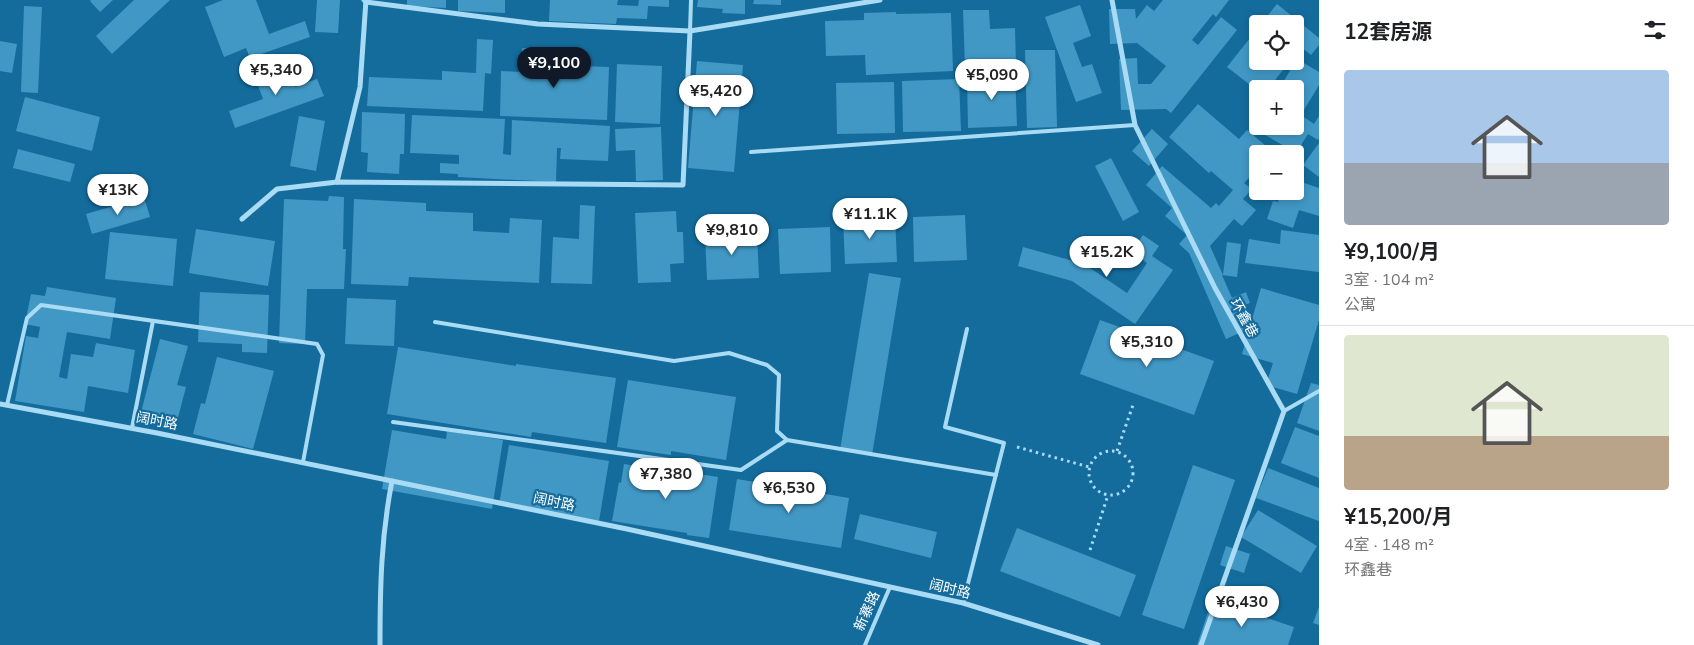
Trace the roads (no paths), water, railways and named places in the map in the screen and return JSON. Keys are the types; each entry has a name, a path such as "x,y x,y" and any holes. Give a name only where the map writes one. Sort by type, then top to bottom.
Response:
{"street":[{"path":"337,182 360,87 365,1 538,24 690,32 880,0"},
{"name":"环鑫巷","path":"1112,0 1135,126 1215,288 1284,411"},
{"path":"242,219 277,189 337,182 683,185 690,32"},
{"name":"阔时路","path":"0,404 303,462 627,529 963,603 1098,645"},
{"path":"1201,645 1284,411"},
{"path":"380,645 380,569 392,481"}],"lane":[{"path":"690,32 692,0"},
{"path":"751,152 1135,126"},
{"path":"7,405 27,318 41,305 317,344 323,356 303,462"},
{"path":"132,428 152,321"},
{"path":"435,322 674,361 729,353 767,365 779,375 777,431 787,440 996,475"},
{"path":"963,603 1004,444 946,427 967,329"},
{"path":"1284,411 1319,391"},
{"path":"393,422 741,470 787,440"},
{"name":"新寨路","path":"865,645 890,587"}]}
